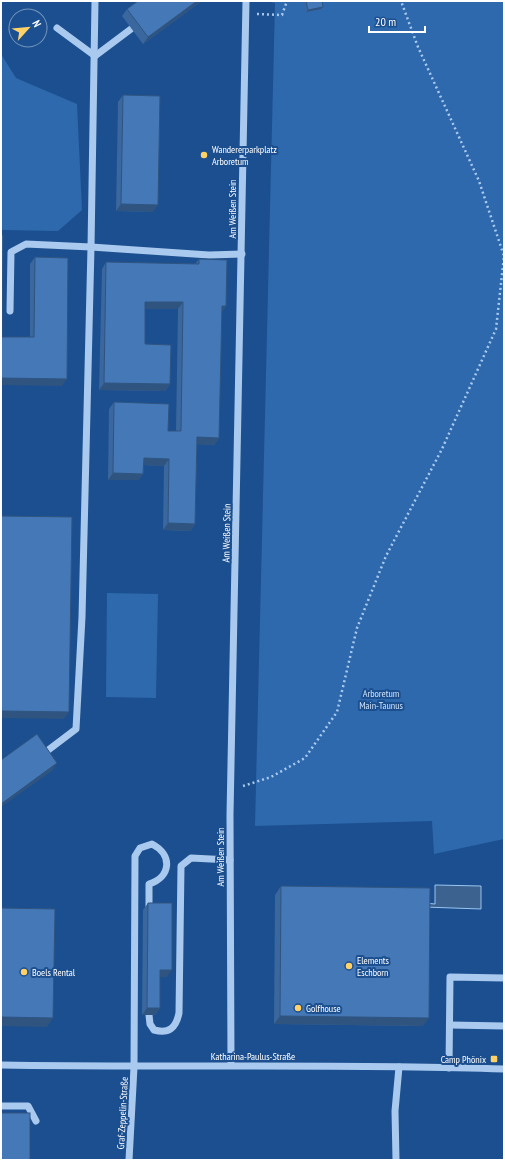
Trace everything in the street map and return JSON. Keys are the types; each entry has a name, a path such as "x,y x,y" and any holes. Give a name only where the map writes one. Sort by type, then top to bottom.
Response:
{"street":[{"path":"44,754 76,729 83,586 92,248 95,1"},
{"name":"Am Weißen Stein","path":"231,1065 230,860 246,1"},
{"path":"57,28 95,56"},
{"path":"95,56 132,29"},
{"path":"10,311 11,252 26,244 208,255 242,254"},
{"name":"Graf-Zeppelin-Straße","path":"129,1160 134,1067 135,856 140,848 152,844 164,854 167,864 165,874 156,882 149,884 149,910"},
{"path":"149,1015 150,1024 154,1030 162,1032 169,1030 177,1023 179,1013 181,866 192,858 230,860"},
{"path":"449,1068 450,977 504,978"},
{"path":"450,1025 504,1026"},
{"name":"Katharina-Paulus-Straße","path":"1,1065 134,1067 231,1065 504,1069"},
{"path":"396,1160 395,1111 399,1067"},
{"path":"1,1106 28,1106 36,1121"}],"path":[{"path":"246,14 282,15 288,1"},
{"path":"232,790 270,777 305,758 338,712 356,628 380,570 442,449 496,329 504,256 479,181 418,47 401,1"}],"green space":[{"name":"Arboretum Main-Taunus","path":"267,1 504,1 504,839 434,854 432,821 255,826 275,3"},
{"path":"1,54 16,78 77,104 82,210 58,231 1,230"},
{"path":"107,593 158,594 156,698 106,697"}],"shaded area":[{"path":"435,885 481,886 481,909 424,907 424,903 435,904"}],"building":[{"path":"138,1 197,1 148,37 127,9"},
{"path":"306,1 322,1 323,7 308,10"},
{"path":"123,95 160,96 158,205 121,204"},
{"path":"1,235 3,235 2,337 34,337 35,257 68,258 67,379 1,378"},
{"path":"199,259 227,260 226,306 222,306 219,438 197,437 195,524 168,523 169,459 144,458 143,474 113,473 114,402 169,404 168,431 181,431 183,302 145,302 145,344 171,345 170,384 104,383 106,262 199,264"},
{"path":"1,516 72,517 69,712 1,711"},
{"path":"37,734 57,763 1,804 1,760"},
{"name":"Elements Eschborn","path":"281,886 430,888 429,1018 280,1016"},
{"path":"148,903 172,903 172,970 160,970 160,1008 147,1008"},
{"name":"Boels Rental","path":"1,908 55,909 53,1018 1,1017"},
{"path":"1,1113 30,1113 30,1160 1,1160"}],"place":[{"name":"Wandererparkplatz Arboretum","path":"204,155"},
{"name":"Elements Eschborn","path":"349,966"},
{"name":"Boels Rental","path":"24,972"},
{"name":"Golfhouse","path":"298,1008"},
{"name":"Camp Phönix","path":"494,1059"}]}
